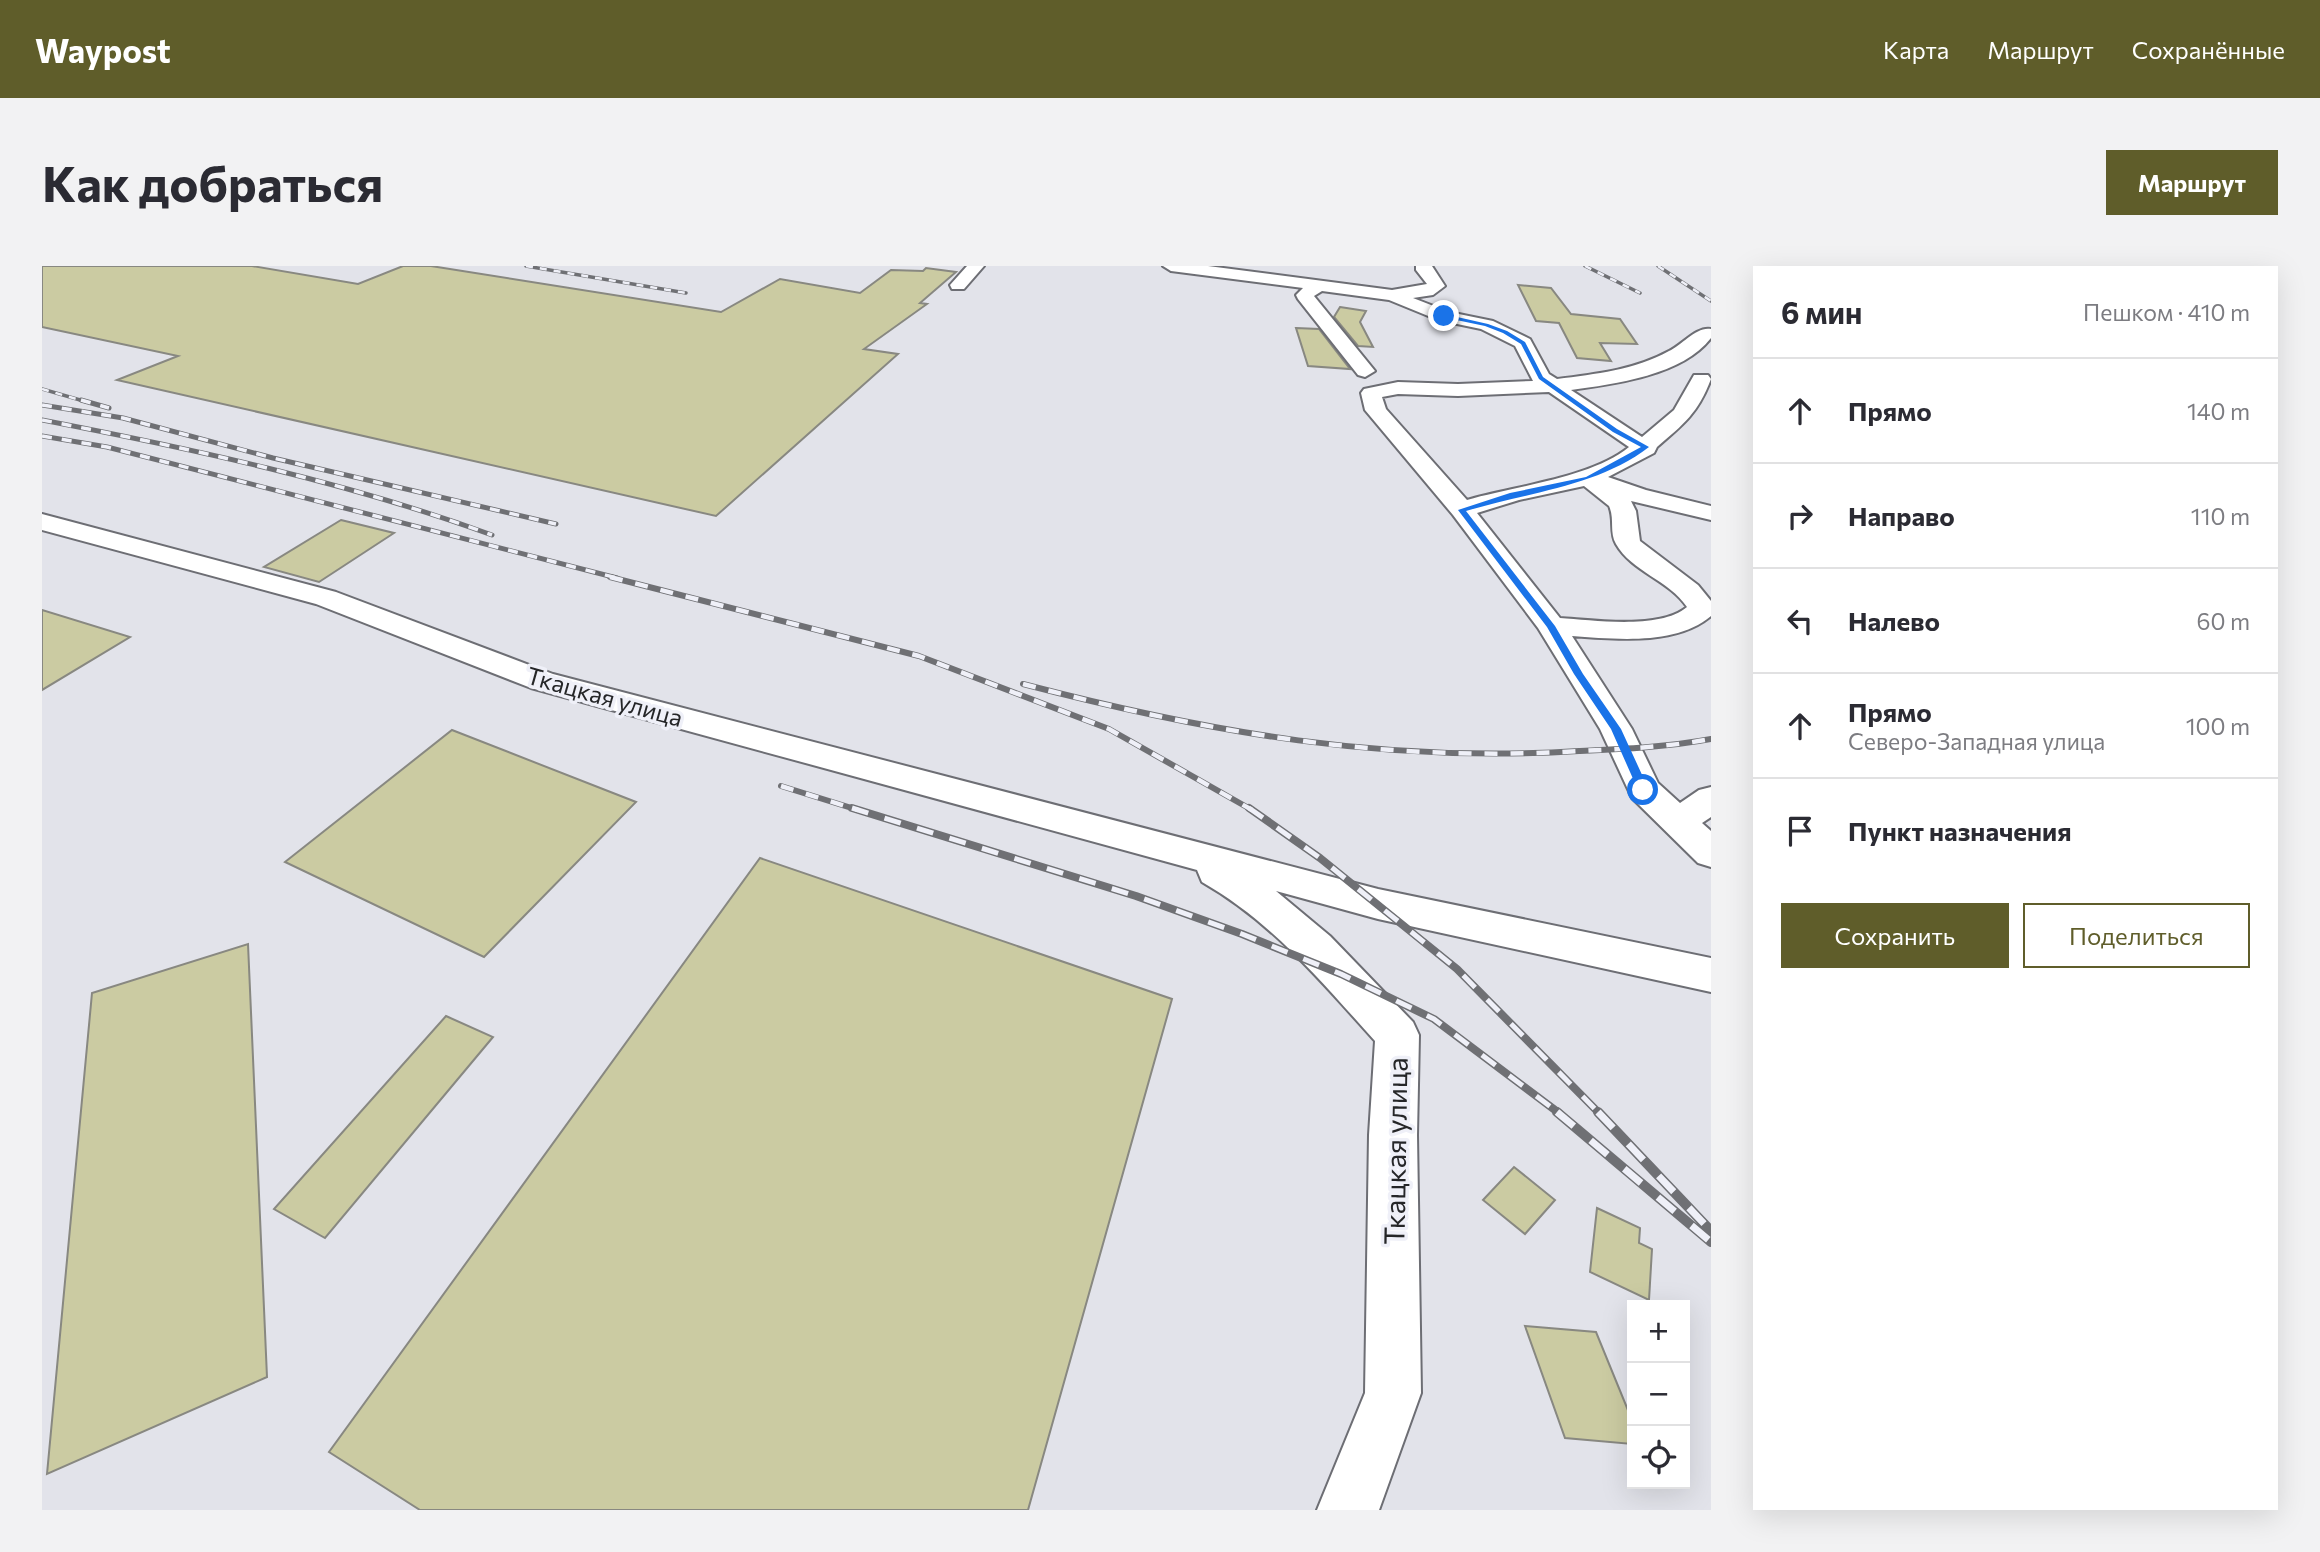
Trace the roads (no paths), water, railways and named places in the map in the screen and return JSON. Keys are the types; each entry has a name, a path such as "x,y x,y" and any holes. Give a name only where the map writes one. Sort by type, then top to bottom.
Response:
{"street":[{"path":"958,285 976,266"},
{"path":"1171,266 1218,269 1391,295 1427,291 1437,286 1424,270 1424,266"},
{"path":"1318,286 1304,295 1368,382 1376,410 1462,510 1551,626 1616,729 1643,790 1711,853"},
{"path":"1391,295 1444,316 1505,332 1523,343 1541,378 1615,430 1646,447"},
{"path":"1368,382 1398,388 1458,390 1553,386 1633,375 1671,359 1699,342 1705,334"},
{"path":"1462,510 1537,488 1588,478 1646,447 1682,415 1692,402 1701,379"},
{"path":"1588,478 1639,496 1711,513"},
{"path":"1551,626 1613,630 1666,626 1696,617 1702,609 1695,595 1629,545 1622,531 1625,517 1622,508 1611,494 1588,478"},
{"name":"Ткацкая улица","path":"42,522 326,598 542,681 1378,904 1711,975"},
{"path":"1678,822 1711,799"},
{"name":"Ткацкая улица","path":"1174,848 1251,892 1317,947 1396,1035 1393,1135 1393,1393 1348,1510"}],"railway":[{"path":"526,266 686,293"},
{"path":"1585,266 1640,293"},
{"path":"1658,266 1711,301"},
{"path":"42,389 87,402"},
{"path":"81,400 109,408"},
{"path":"42,405 123,418 273,458 556,524"},
{"path":"42,420 269,468 382,499 492,535"},
{"path":"42,436 107,447 617,578"},
{"path":"610,577 919,656 1109,729 1251,810"},
{"path":"1023,684 1230,730 1367,748 1507,754 1645,747 1711,739"},
{"path":"781,786 858,810"},
{"path":"852,808 1136,896 1242,934 1341,974 1434,1019 1559,1113"},
{"path":"1251,810 1320,858 1457,969 1599,1113"},
{"path":"1557,1112 1711,1242"},
{"path":"1598,1112 1711,1231"}]}
